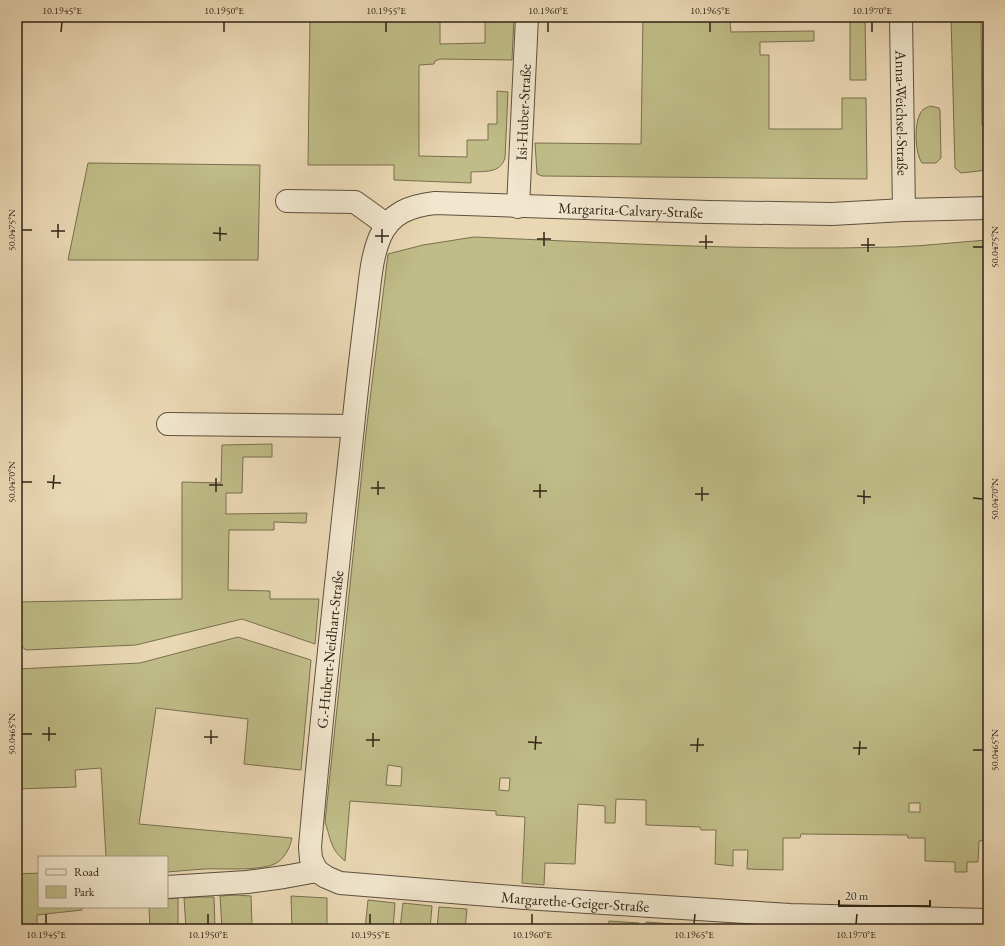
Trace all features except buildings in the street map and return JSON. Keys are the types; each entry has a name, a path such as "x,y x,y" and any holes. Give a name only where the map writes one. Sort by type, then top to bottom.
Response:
{"street":[{"name":"Isi-Huber-Straße","path":"518,206 527,17"},
{"name":"Anna-Weichsel-Straße","path":"902,17 904,210"},
{"path":"287,201 356,202 387,225"},
{"name":"Margarita-Calvary-Straße","path":"387,225 399,214 415,206 435,203 708,212 817,213 988,208"},
{"name":"G.-Hubert-Neidhart-Straße","path":"317,871 311,859 310,847 353,426 375,250 380,236 387,225"},
{"path":"168,424 353,426"},
{"path":"168,887 247,882 317,871"},
{"name":"Margarethe-Geiger-Straße","path":"317,871 340,883 351,885 498,896 790,915 988,920"}],"green space":[{"path":"310,17 440,17 440,44 485,43 485,17 514,17 512,60 440,59 435,61 434,64 419,65 419,156 467,157 467,140 488,140 488,124 497,124 497,91 508,92 505,158 503,163 491,171 471,172 471,183 394,180 394,165 308,165"},
{"path":"643,17 813,17 813,21 730,22 731,32 814,31 814,41 760,42 760,55 769,55 769,129 842,129 842,98 866,98 867,179 542,176 537,174 535,143 641,144"},
{"path":"850,17 865,17 866,80 850,80"},
{"path":"951,17 981,17 982,125 988,125 988,170 961,173 955,168"},
{"path":"930,106 939,108 940,111 941,158 936,163 922,163 918,153 916,132 918,119 921,112"},
{"path":"88,163 260,165 258,260 68,260"},
{"path":"474,237 684,246 789,248 894,247 988,240 988,840 979,841 978,862 967,862 967,872 955,872 955,862 925,861 925,838 908,838 907,835 801,834 800,838 783,838 783,870 747,869 748,850 733,850 733,866 715,864 716,830 701,830 700,827 646,825 646,800 616,799 615,823 605,823 605,806 578,804 575,864 545,863 544,885 522,883 525,817 496,815 496,811 350,801 345,861 340,857 334,848 325,822 367,424 388,254 423,245","holes":["388,765 402,767 401,786 386,785","500,778 510,778 509,791 499,790","909,803 920,803 920,812 909,812"]},
{"path":"272,444 272,457 243,457 242,493 226,493 226,514 307,513 306,523 274,522 274,530 229,530 228,590 270,591 270,599 319,599 315,644 242,619 136,645 26,650 17,643 17,602 182,599 182,482 221,483 222,445"},
{"path":"238,637 311,660 301,770 244,764 248,719 156,708 139,824 292,838 287,851 278,862 263,867 242,869 204,869 168,872 168,856 106,856 101,768 75,770 76,787 17,789 17,669 140,663"},
{"path":"38,873 38,908 82,908 82,910 37,915 37,929 17,929 17,874"},
{"path":"220,896 251,896 252,927 222,929"},
{"path":"291,896 327,898 327,929 292,929"},
{"path":"214,897 215,929 186,929 184,898"},
{"path":"178,898 178,929 150,929 149,908 168,908 168,899"},
{"path":"368,900 395,903 393,929 365,929"},
{"path":"403,903 432,906 430,929 400,929"},
{"path":"439,907 467,909 465,929 437,929"},
{"path":"609,921 639,923 639,929 608,929"},
{"path":"646,922 674,924 674,929 646,929"}]}
